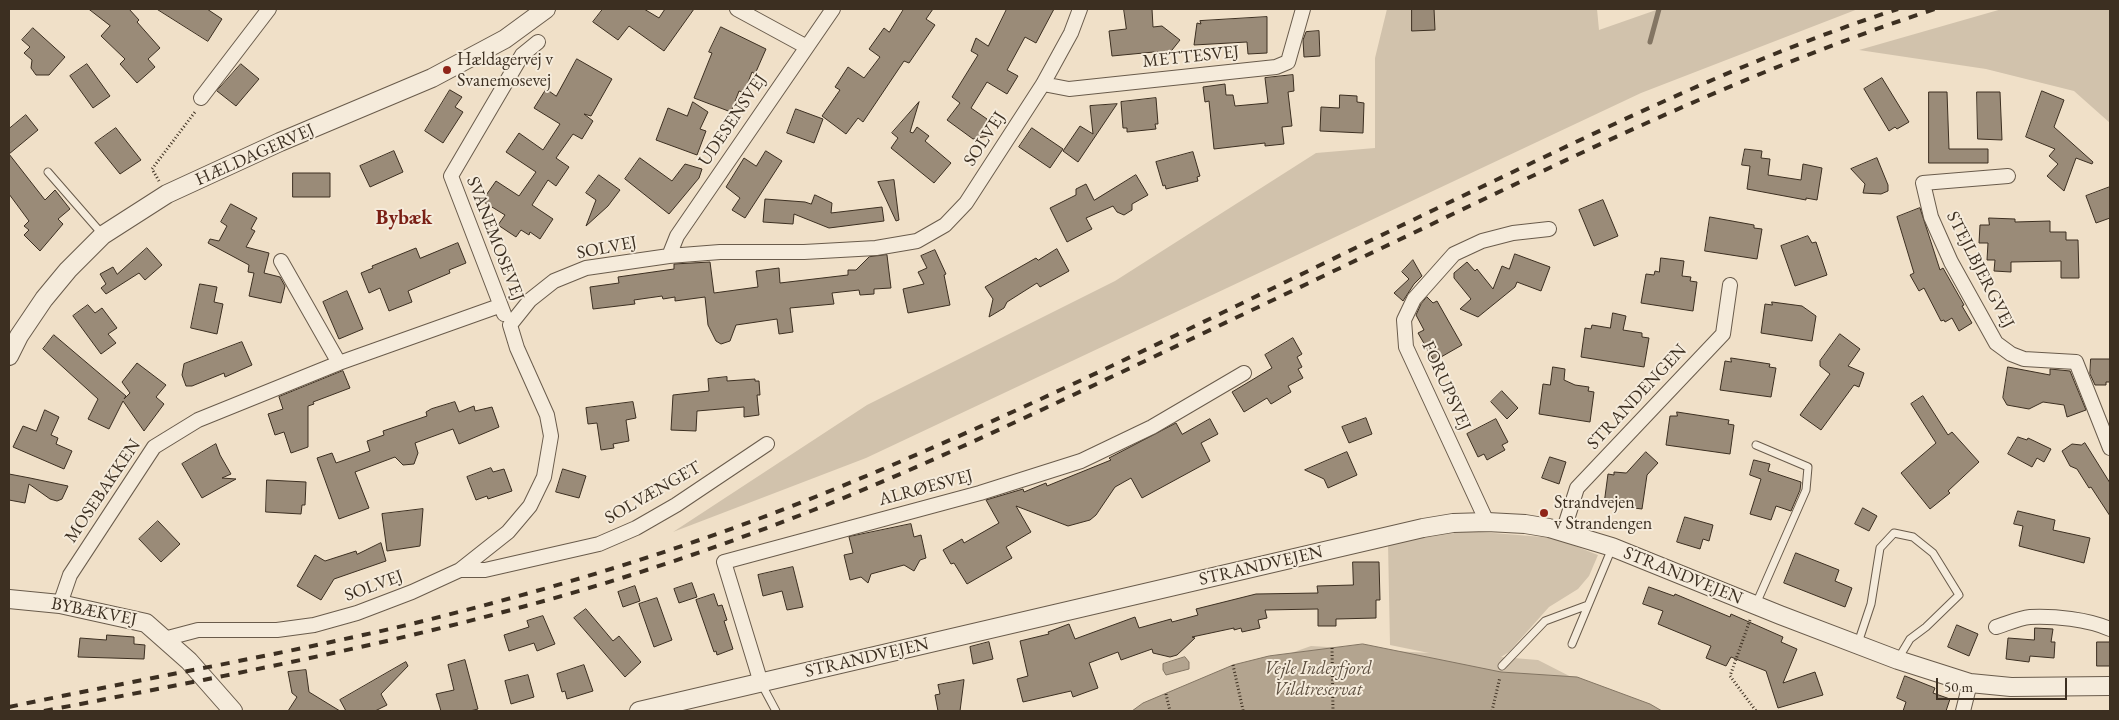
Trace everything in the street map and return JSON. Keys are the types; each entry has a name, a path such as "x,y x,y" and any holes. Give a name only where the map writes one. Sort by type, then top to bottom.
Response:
{"street":[{"path":"201,98 269,9"},
{"name":"HÆLDAGERVEJ","path":"9,356 19,336 44,299 68,270 104,235 167,194 280,142 432,78 505,39 546,9"},
{"path":"737,9 806,46"},
{"name":"UDESENSVEJ","path":"669,256 676,236 833,9"},
{"name":"SOLVEJ","path":"164,639 198,630 277,630 314,625 357,613 412,592 460,570 508,532 530,506 544,476 551,436 547,414 517,348 510,325 530,300 554,281 586,268 669,256 720,252 804,252 876,248 917,241 945,226 966,203 1043,84 1071,33 1080,9"},
{"name":"METTESVEJ","path":"1043,84 1069,89 1276,67 1288,62 1303,9"},
{"name":"SVANEMOSEVEJ","path":"510,325 499,306 451,176 522,55 538,42"},
{"name":"STEJLBJERGVEJ","path":"2008,176 1923,183 1931,217 1951,262 1996,343 2011,354 2024,359 2076,362 2110,448"},
{"name":"FORUPSVEJ","path":"1487,522 1406,347 1404,320 1414,300 1454,254 1482,241 1513,233 1549,229"},
{"path":"281,261 339,363"},
{"name":"STRANDENGEN","path":"1563,532 1577,488 1722,334 1730,286"},
{"name":"MOSEBAKKEN","path":"60,604 70,575 154,447 198,420 339,363 499,306"},
{"name":"ALRØESVEJ","path":"761,683 724,562 980,493 1082,462 1152,427 1244,373"},
{"name":"SOLVÆNGET","path":"460,570 485,570 599,544 636,528 676,505 768,444"},
{"name":"STRANDVEJEN","path":"639,711 1423,528 1453,523 1487,522 1526,524 1563,532 1612,547 1898,660 1970,683 2011,687 2110,686"},
{"name":"BYBÆKVEJ","path":"9,599 60,604 146,622 189,661 233,711"},
{"path":"1996,628 2028,617 2063,619 2101,625 2110,629"},
{"path":"1963,711 1970,683"}],"lane":[{"path":"48,172 104,235"},
{"name":"STRANDVEJEN","path":"1755,605 1806,490 1808,467 1756,445"},
{"path":"1858,644 1871,604 1880,548 1894,533 1913,537 1933,553 1959,595 1926,627 1910,639 1898,660"},
{"path":"1572,644 1612,547"},
{"path":"1501,669 1545,621 1588,606"},
{"path":"761,683 776,711"}],"path":[{"path":"167,194 152,169 200,106 201,98"},
{"path":"1755,605 1730,676 1756,711"},
{"path":"1332,648 1333,711"},
{"path":"1232,665 1243,710"},
{"path":"1492,711 1501,669"},
{"path":"1166,694 1170,711"}],"green space":[{"path":"1387,9 1597,9 1599,30 1659,9 1858,9 1641,93 866,458 673,532 867,405 1115,281 1316,153 1375,148 1375,58"},
{"path":"2002,9 2110,9 2110,123 2074,91 1986,69 1859,50"},
{"path":"1468,531 1555,538 1598,555 1589,576 1578,589 1549,607 1509,652 1501,657 1538,660 1638,711 1135,711 1141,706 1311,646 1429,653 1390,645 1388,543"}],"shaded area":[{"name":"Vejle Inderfjord Vildtreservat","path":"1363,644 1501,672 1577,677 1650,704 1662,711 1132,711 1143,703 1233,665 1269,656"},
{"path":"1185,657 1189,662 1189,669 1166,675 1163,670 1163,664"}],"building":[{"path":"89,9 129,9 139,20 137,22 160,48 148,59 155,67 137,83 120,64 125,59 101,36 110,26"},
{"path":"157,9 207,9 222,19 208,41"},
{"path":"603,9 644,9 659,18 665,9 694,9 664,51 629,26 618,40 593,22"},
{"path":"904,9 933,9 926,19 935,25 909,63 904,61 863,122 858,118 846,134 822,116 840,90 835,87 848,67 864,78 880,57 869,49 884,28 889,32"},
{"path":"1007,9 1054,9 1036,43 1025,37 1007,70 1018,76 1007,94 987,82 971,108 987,119 988,136 973,139 947,120 960,103 952,97 978,55 971,51 976,38 988,46"},
{"path":"1124,9 1152,9 1153,27 1162,26 1180,40 1164,60 1154,52 1112,56 1109,31 1126,29"},
{"path":"1412,9 1434,9 1435,30 1412,31"},
{"path":"1267,17 1267,53 1248,54 1247,42 1194,45 1197,23 1201,24 1200,21"},
{"path":"721,27 766,49 755,74 752,72 744,93 739,91 731,112 694,98 712,53 709,52"},
{"path":"33,28 65,57 49,75 36,75 31,68 32,60 24,53 30,47 22,40"},
{"path":"1319,31 1320,56 1304,57 1303,40 1306,32"},
{"path":"577,59 612,79 591,116 584,114 593,121 582,139 573,134 556,158 569,167 556,186 548,180 532,205 553,219 540,239 530,232 529,235 521,230 516,237 498,225 505,215 482,201 496,181 519,196 536,172 506,152 519,133 543,150 560,124 534,108 546,89 556,96"},
{"path":"87,64 110,96 93,108 70,76"},
{"path":"241,64 259,79 236,106 217,91"},
{"path":"1293,75 1294,91 1288,92 1292,126 1282,127 1284,144 1265,146 1265,143 1214,149 1209,101 1205,102 1203,87 1225,84 1226,95 1233,95 1235,106 1268,103 1265,78"},
{"path":"1882,78 1909,122 1889,131 1864,89"},
{"path":"450,90 462,97 455,107 463,112 443,143 425,131"},
{"path":"2042,91 2064,100 2054,127 2093,162 2092,164 2076,158 2064,191 2047,176 2058,164 2049,156 2055,149 2026,137"},
{"path":"1929,92 1947,92 1949,149 1988,149 1988,163 1929,163"},
{"path":"1977,92 2000,92 2002,140 1978,139"},
{"path":"1340,95 1357,96 1357,102 1364,103 1363,133 1320,131 1321,107 1339,108"},
{"path":"1156,98 1158,124 1155,124 1156,129 1127,132 1127,128 1123,128 1121,102"},
{"path":"693,102 708,112 700,129 706,131 697,155 656,140 668,108 687,116"},
{"path":"919,102 910,132 913,133 917,127 929,136 925,141 951,163 934,183 891,148 898,138 892,133"},
{"path":"1117,104 1078,162 1063,151 1080,126 1093,134 1090,106"},
{"path":"796,109 823,119 814,143 787,133"},
{"path":"26,115 38,130 9,154 9,129"},
{"path":"116,128 141,160 120,174 95,143"},
{"path":"1032,128 1063,149 1050,168 1019,147"},
{"path":"1745,149 1762,151 1761,158 1770,159 1768,175 1801,180 1803,164 1822,168 1817,200 1806,198 1806,200 1747,189 1750,166 1742,165"},
{"path":"394,151 403,172 370,187 360,166"},
{"path":"766,151 782,161 745,218 732,210 740,198 726,187 744,158 756,166"},
{"path":"1193,152 1200,176 1197,177 1198,181 1166,189 1165,185 1163,186 1156,162"},
{"path":"9,154 45,200 55,190 70,209 58,219 63,224 40,251 24,235 29,230 24,226 29,221 9,194"},
{"path":"640,158 672,181 685,164 702,169 699,178 669,214 625,179"},
{"path":"1877,158 1888,185 1888,191 1881,194 1863,193 1865,184 1851,169"},
{"path":"293,173 330,173 330,197 293,197"},
{"path":"599,175 620,190 608,206 586,226 596,200 586,193"},
{"path":"1136,175 1148,195 1132,204 1132,210 1124,215 1117,212 1113,206 1086,218 1092,229 1067,242 1050,208 1076,195 1076,189 1086,184 1094,200"},
{"path":"894,180 899,220 896,221 878,182"},
{"path":"2110,187 2110,218 2096,223 2086,196"},
{"path":"815,195 832,203 831,213 882,207 884,221 829,228 794,214 793,224 763,222 765,199 811,204"},
{"path":"1603,200 1618,236 1594,246 1579,210"},
{"path":"231,204 257,218 251,229 255,231 246,247 269,253 264,273 280,277 285,286 281,303 249,296 254,273 248,272 249,265 208,243 210,239 219,241 227,226 221,222"},
{"path":"1920,208 1940,270 1943,268 1972,323 1959,331 1952,318 1945,322 1944,320 1941,321 1924,288 1919,291 1910,275 1914,273 1897,217"},
{"path":"1710,217 1754,225 1754,228 1762,229 1757,259 1705,251"},
{"path":"1989,218 2015,219 2015,222 2050,221 2050,232 2066,232 2066,240 2078,240 2079,278 2061,278 2061,261 2011,262 2011,272 1994,271 1995,260 1987,260 1988,243 1979,243 1980,225 1989,225"},
{"path":"1808,236 1812,243 1816,242 1827,275 1795,286 1781,246"},
{"path":"458,243 466,263 449,270 450,273 408,291 412,302 389,311 380,288 369,293 361,273 373,268 372,266 416,248 420,258"},
{"path":"147,248 162,265 145,280 139,273 106,294 101,288 106,284 100,274 113,267 117,274"},
{"path":"1057,249 1069,271 1040,287 1037,283 1007,302 1004,308 989,317 993,299 985,287 1036,258 1038,260"},
{"path":"935,250 946,274 944,275 950,305 908,313 903,289 924,284 918,272 927,268 921,256"},
{"path":"1515,254 1550,267 1541,291 1517,282 1515,287 1478,317 1460,309 1471,299 1454,278 1454,273 1467,262 1475,271 1477,269 1493,289 1502,266 1509,269"},
{"path":"887,255 891,288 874,289 874,294 860,295 859,290 832,293 834,304 790,308 793,332 779,334 777,319 736,325 730,341 721,344 716,341 708,325 705,297 675,301 675,297 663,299 662,296 634,300 635,304 593,309 590,287 619,283 618,277 674,269 674,264 710,262 714,293 758,287 756,271 779,268 780,283 848,275 848,270 856,270 869,257"},
{"path":"1661,258 1684,261 1682,276 1691,277 1690,281 1697,282 1693,311 1641,303 1646,274 1654,275 1655,271 1659,272"},
{"path":"1413,260 1422,276 1414,284 1403,301 1394,293 1409,279 1402,272"},
{"path":"200,284 217,287 214,302 223,304 217,334 191,328"},
{"path":"347,291 363,329 339,339 323,302"},
{"path":"1427,297 1433,303 1437,301 1462,345 1434,361 1418,333 1424,330 1416,315"},
{"path":"1772,302 1802,306 1816,316 1812,341 1761,333 1765,304 1772,305"},
{"path":"88,305 95,313 102,308 117,328 108,334 116,343 101,354 73,316"},
{"path":"1613,313 1626,316 1623,330 1642,333 1642,337 1649,338 1644,367 1581,357 1585,328 1591,329 1592,325 1610,328"},
{"path":"1840,334 1860,349 1848,366 1864,373 1859,387 1854,385 1821,430 1800,415 1830,374 1820,366 1820,361"},
{"path":"54,335 126,396 124,399 130,393 122,382 137,363 166,385 156,397 164,404 144,431 123,401 109,429 88,419 98,399 43,349"},
{"path":"1293,338 1302,354 1297,357 1302,367 1298,369 1303,378 1288,386 1291,392 1271,404 1267,398 1244,412 1232,392 1272,368 1265,355"},
{"path":"242,342 252,365 225,377 224,373 192,386 186,386 182,375 184,364"},
{"path":"1731,358 1770,364 1769,367 1776,368 1771,397 1720,390 1725,361 1731,362"},
{"path":"2091,359 2110,359 2110,382 2106,382 2106,385 2095,385 2090,374"},
{"path":"1553,367 1565,369 1564,380 1575,385 1589,387 1588,391 1594,392 1590,422 1539,414 1543,384 1550,385"},
{"path":"2008,367 2050,375 2050,369 2070,371 2086,410 2067,417 2064,405 2043,402 2029,409 2007,405 2003,398"},
{"path":"343,371 350,388 313,402 314,404 308,406 308,447 291,453 284,432 275,435 268,414 283,409 279,397"},
{"path":"727,377 727,381 755,379 755,381 759,381 760,395 757,395 759,415 744,417 744,407 697,411 696,431 671,430 673,395 709,391 708,379"},
{"path":"1502,391 1518,408 1507,419 1491,402"},
{"path":"1923,396 1948,435 1952,432 1979,462 1948,491 1950,493 1930,509 1901,473 1936,443 1911,404"},
{"path":"455,402 459,412 474,406 475,411 492,407 499,427 459,444 453,429 415,443 418,453 414,464 403,465 395,457 355,472 369,508 339,519 317,458 332,453 336,463 370,451 367,441 384,435 383,431 427,416 426,412 431,409"},
{"path":"633,402 636,418 626,420 629,441 613,444 614,448 601,450 597,423 588,424 586,408"},
{"path":"45,410 59,417 51,435 58,438 56,444 72,451 64,469 13,447 23,426 36,431"},
{"path":"1677,412 1729,420 1728,424 1734,425 1730,454 1666,445 1670,416 1677,416"},
{"path":"1366,418 1372,434 1349,443 1342,427"},
{"path":"1210,419 1218,434 1201,443 1210,461 1142,498 1131,478 1115,487 1096,515 1090,520 1068,526 1016,506 1031,532 1006,547 1012,558 967,584 954,563 951,564 943,550 962,539 964,543 999,523 986,500 1023,489 1024,492 1046,483 1047,486 1111,460 1109,458 1176,423 1182,434"},
{"path":"1496,419 1508,442 1502,445 1505,450 1487,460 1484,454 1478,457 1467,434"},
{"path":"2018,437 2027,440 2028,438 2051,449 2044,462 2037,458 2032,467 2008,454"},
{"path":"2085,443 2110,483 2110,516 2077,469 2070,466 2062,451 2072,444 2081,445"},
{"path":"216,444 231,474 222,478 236,479 202,498 182,464"},
{"path":"1347,452 1357,475 1328,488 1324,479 1305,470"},
{"path":"1646,452 1658,463 1647,475 1642,509 1604,504 1608,474 1614,475 1614,472 1626,473"},
{"path":"1550,457 1566,462 1559,484 1542,478"},
{"path":"1754,460 1770,464 1768,471 1801,482 1800,490 1791,511 1776,506 1771,520 1750,514 1761,479 1750,475"},
{"path":"491,468 493,472 504,469 512,491 488,499 487,496 476,500 467,477"},
{"path":"563,469 586,476 579,498 556,492"},
{"path":"9,474 68,486 62,499 57,501 50,499 29,484 25,503 9,500"},
{"path":"267,480 306,482 305,505 302,505 301,514 266,512"},
{"path":"1863,508 1877,516 1869,531 1855,524"},
{"path":"423,509 420,546 387,551 382,514"},
{"path":"2018,511 2055,520 2053,530 2090,538 2084,563 2019,546 2023,526 2014,524"},
{"path":"1685,517 1713,525 1709,541 1703,539 1700,549 1677,542"},
{"path":"158,521 180,544 161,562 139,539"},
{"path":"911,524 914,537 921,535 926,558 920,560 914,571 904,565 871,574 868,583 861,577 850,580 844,555 853,553 849,537"},
{"path":"381,543 386,561 334,579 321,600 297,586 315,555 325,561 356,551 357,554"},
{"path":"1796,553 1839,570 1835,581 1852,588 1845,607 1784,583"},
{"path":"1353,562 1379,562 1380,600 1376,600 1376,618 1336,619 1336,626 1318,626 1318,609 1265,610 1267,618 1258,620 1260,628 1242,632 1241,628 1234,630 1234,628 1192,637 1195,638 1177,655 1170,657 1153,653 1152,649 1121,660 1118,652 1089,663 1098,688 1073,697 1071,691 1023,702 1017,679 1028,676 1020,641 1049,634 1048,632 1069,624 1075,639 1135,617 1139,628 1171,619 1172,622 1198,615 1196,609 1256,594 1318,593 1317,586 1353,585"},
{"path":"793,567 803,607 787,610 782,591 763,596 758,575"},
{"path":"692,583 697,597 679,603 674,589"},
{"path":"635,586 640,601 623,607 618,592"},
{"path":"1649,587 1674,596 1675,594 1730,617 1731,614 1783,637 1781,642 1797,649 1783,683 1815,672 1823,695 1778,708 1766,671 1731,657 1726,666 1706,658 1711,646 1658,624 1663,611 1643,604"},
{"path":"714,594 718,606 722,605 727,620 724,621 733,649 717,655 716,651 714,652 696,600"},
{"path":"657,598 672,640 654,647 639,604"},
{"path":"586,609 613,641 619,636 641,662 625,677 574,618"},
{"path":"543,616 555,644 537,651 534,643 509,651 504,635 529,627 527,621"},
{"path":"1957,625 1978,634 1969,656 1948,647"},
{"path":"2035,628 2053,629 2051,642 2055,642 2054,658 2030,656 2029,662 2006,659 2008,638 2034,640"},
{"path":"107,635 134,637 134,644 145,645 144,659 78,657 80,638 106,640"},
{"path":"989,642 993,659 973,664 970,647"},
{"path":"2097,642 2110,642 2110,666 2097,666"},
{"path":"465,660 478,709 470,711 441,711 436,694 454,690 448,665"},
{"path":"406,662 408,666 381,694 387,705 375,711 346,711 340,700"},
{"path":"584,665 593,691 567,699 565,691 562,692 557,674"},
{"path":"306,670 309,692 340,711 288,711 297,697 292,693 288,672"},
{"path":"528,675 534,697 511,704 505,681"},
{"path":"1905,676 1935,688 1933,693 1950,699 1946,711 1903,711 1906,702 1897,698"},
{"path":"964,680 960,711 938,711 935,695 940,694 938,685"}],"waterway":[{"path":"1650,42 1659,9"}],"railway":[{"path":"9,707 308,647 407,625 508,599 608,570 756,520 893,465 1067,387 1545,156 1694,88 1795,46 1898,9"},
{"path":"44,711 284,664 463,623 595,586 740,538 854,494 980,439 1556,165 1716,92 1825,48 1935,9"}],"place":[{"name":"Hældagervej v Svanemosevej","path":"447,70"},
{"name":"Strandvejen v Strandengen","path":"1544,513"}],"district":[{"name":"Bybæk","path":"404,219"}]}
